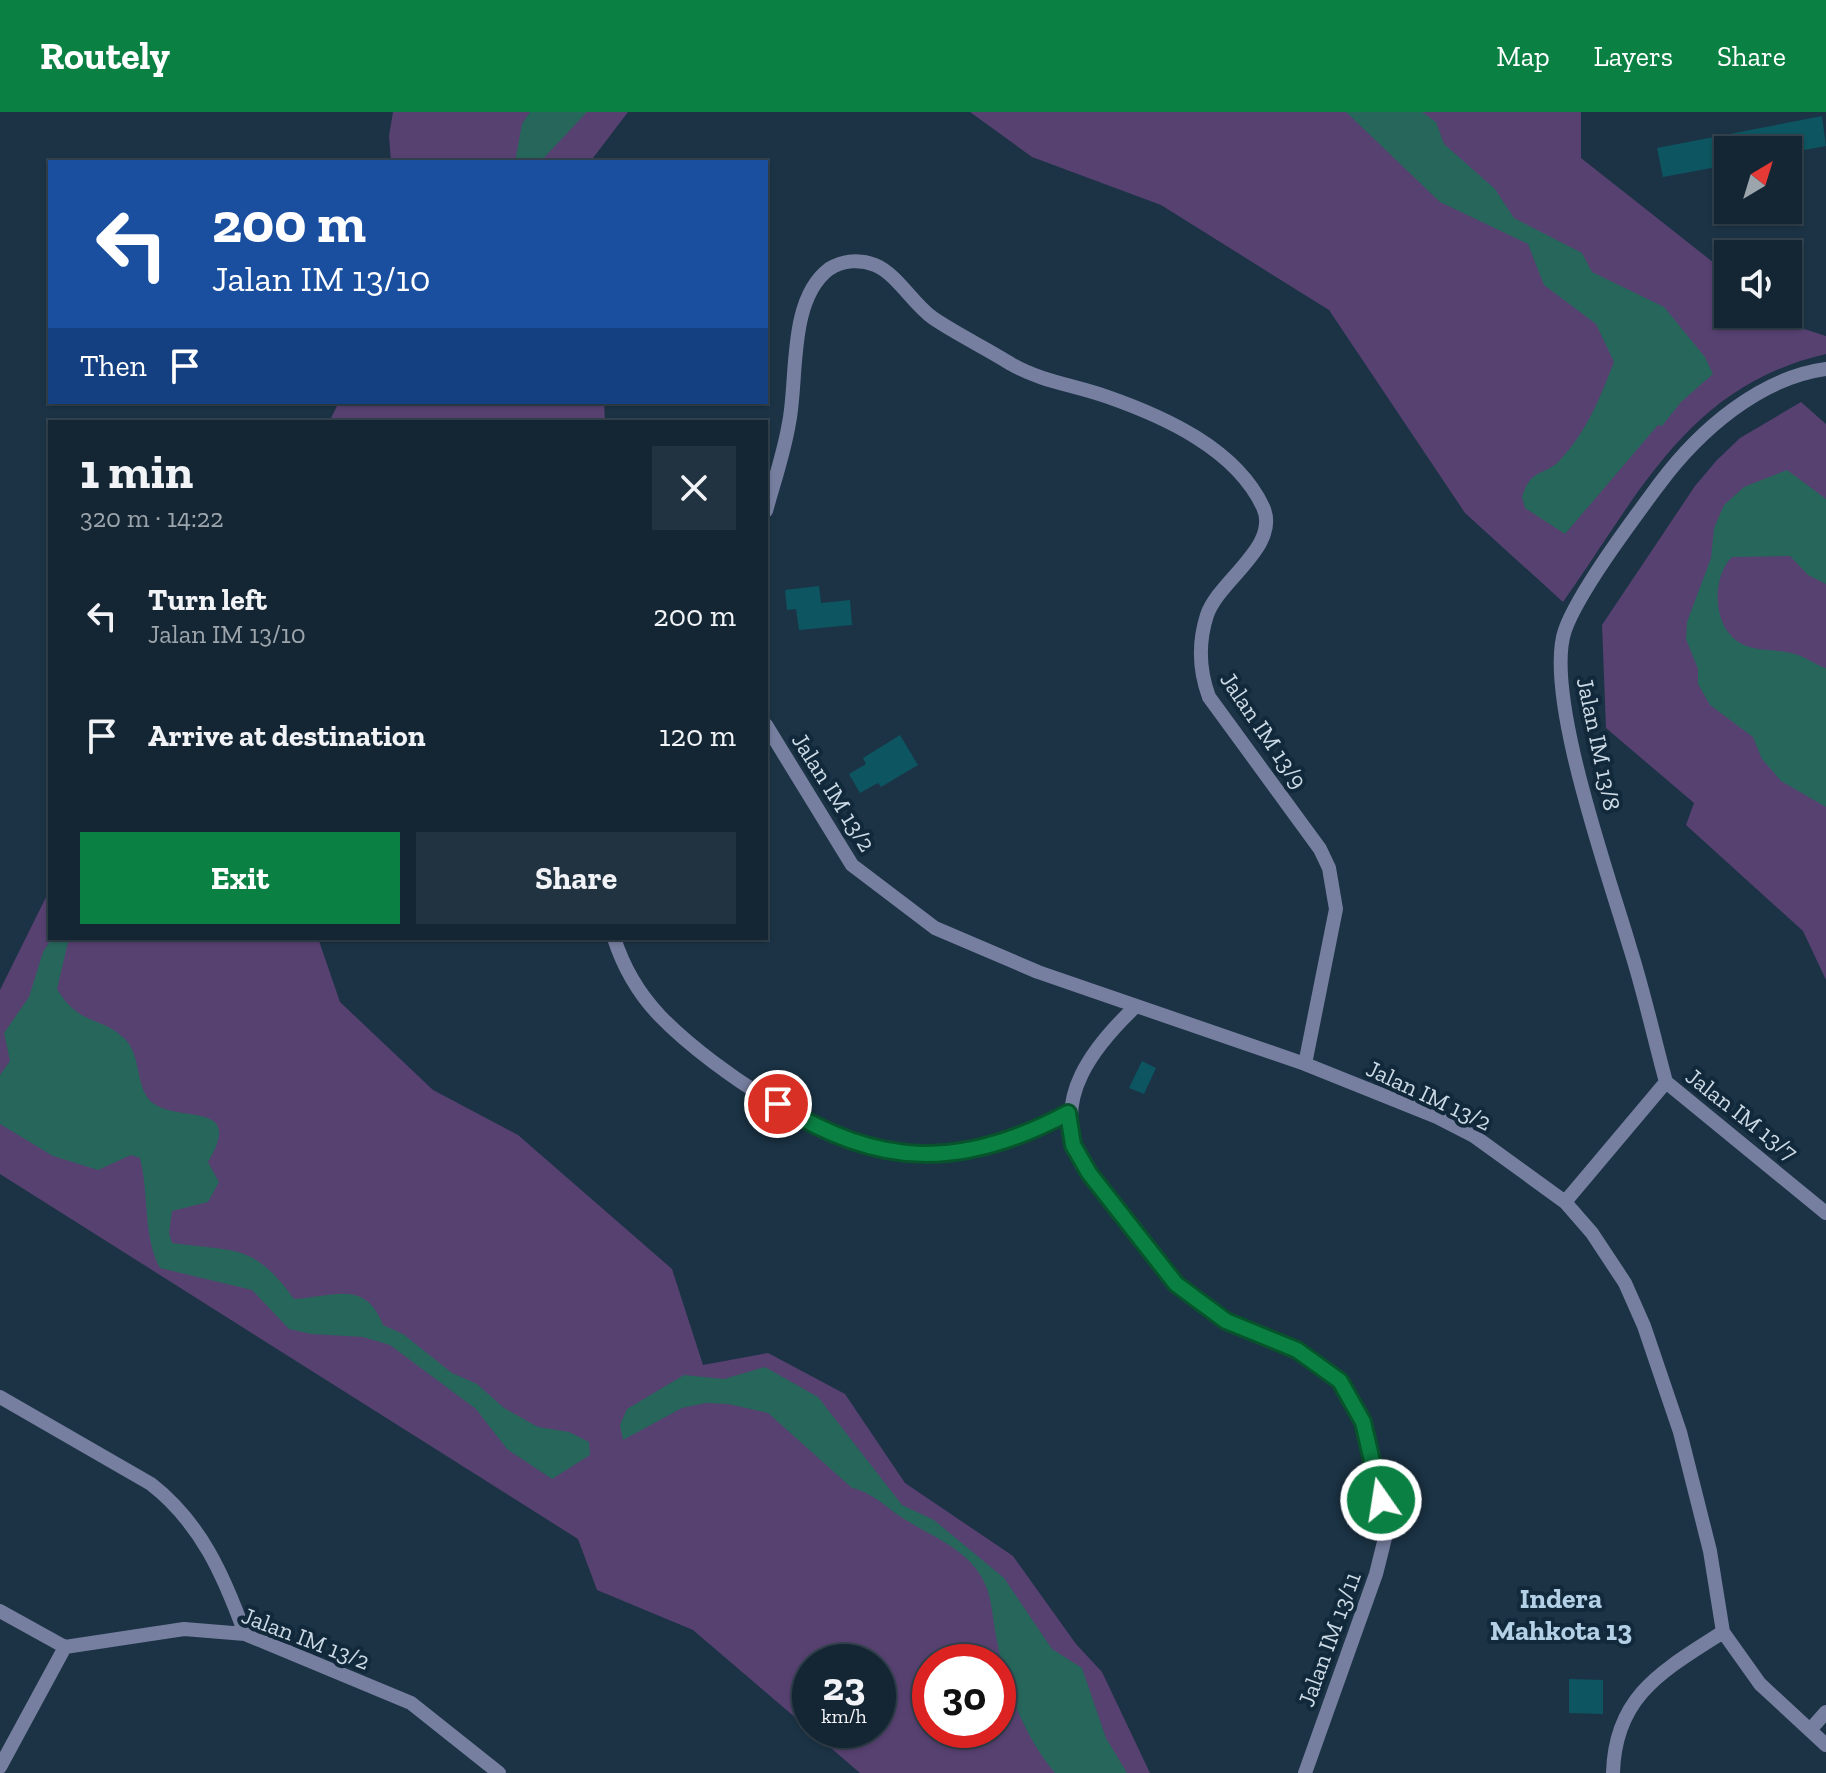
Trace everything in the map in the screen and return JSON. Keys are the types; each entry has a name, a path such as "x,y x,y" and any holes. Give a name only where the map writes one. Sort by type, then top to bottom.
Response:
{"street":[{"name":"Jalan IM 13/9","path":"768,504 790,422 795,361 809,293 829,269 860,260 879,266 933,318 1031,375 1107,397 1199,439 1242,476 1265,511 1263,538 1232,575 1208,614 1199,672 1209,697 1320,849 1329,868 1336,909 1305,1064"},
{"name":"Jalan IM 13/8","path":"1666,1082 1585,793 1564,702 1562,644 1579,604 1677,460 1724,417 1757,395 1792,378 1826,369"},
{"name":"Jalan IM 13/2","path":"768,728 852,865 935,928 973,947 1135,1007 1305,1064 1423,1111 1474,1136 1565,1202 1592,1233 1625,1283 1644,1326 1680,1432 1710,1551 1723,1632 1760,1684 1826,1745"},
{"path":"615,940 621,960 659,1016 705,1054 772,1100 853,1143 923,1156 959,1152 1037,1130 1068,1113 1084,1066 1104,1036 1135,1007"},
{"path":"1565,1202 1666,1082"},
{"name":"Jalan IM 13/7","path":"1666,1082 1731,1131 1826,1213"},
{"name":"Jalan IM 13/11","path":"1068,1113 1073,1145 1089,1173 1176,1284 1226,1321 1280,1341 1313,1359 1340,1381 1363,1422 1381,1500 1385,1538 1376,1574 1305,1773"},
{"path":"0,1397 151,1484 172,1500 199,1533 215,1562 245,1634"},
{"path":"0,1611 65,1647 0,1767"},
{"name":"Jalan IM 13/2","path":"65,1647 184,1629 245,1634 411,1703 499,1773"},
{"path":"1613,1773 1616,1739 1634,1699 1649,1682 1723,1632"},
{"path":"1810,1730 1826,1712"}],"shaded area":[{"path":"393,112 628,112 592,160 391,160 389,136"},
{"path":"530,112 587,112 542,160 515,160 522,124"},
{"path":"970,112 1581,112 1581,158 1714,263 1714,328 1801,328 1826,336 1826,354 1778,369 1737,391 1702,418 1643,485 1563,602 1465,513 1329,310 1161,205 1032,157"},
{"path":"1346,112 1422,112 1436,122 1444,144 1495,189 1514,218 1582,253 1592,272 1664,307 1705,357 1713,374 1681,402 1662,426 1658,425 1565,534 1525,508 1522,497 1529,481 1560,460 1592,414 1614,362 1596,324 1544,285 1528,244 1440,202"},
{"path":"1801,402 1826,424 1826,980 1803,931 1686,825 1694,803 1606,728 1602,625 1695,486 1717,460 1740,438"},
{"path":"338,404 604,404 605,420 330,420"},
{"path":"1787,470 1826,499 1826,584 1808,575 1790,556 1732,557 1725,566 1718,588 1719,612 1729,633 1743,645 1798,655 1826,668 1826,807 1781,781 1762,759 1753,737 1710,705 1698,684 1698,669 1686,639 1687,622 1711,558 1714,528 1724,505 1744,487"},
{"path":"48,893 48,940 319,940 340,1002 433,1090 518,1135 672,1269 703,1365 768,1353 845,1394 905,1483 1013,1556 1076,1644 1102,1672 1150,1773 860,1773 831,1748 896,1748 896,1644 792,1644 792,1715 693,1630 597,1590 578,1539 0,1174 0,990"},
{"path":"51,940 69,940 57,989 82,1015 107,1026 125,1039 131,1047 141,1084 149,1099 168,1110 206,1117 215,1122 219,1130 208,1162 219,1182 208,1202 172,1211 169,1233 172,1243 241,1253 266,1267 294,1299 347,1294 367,1301 383,1325 403,1334 452,1373 477,1384 504,1408 538,1427 569,1432 589,1442 590,1455 552,1479 507,1449 476,1409 390,1345 363,1337 311,1334 289,1329 252,1290 160,1268 151,1243 140,1158 131,1155 98,1170 53,1156 0,1124 0,1075 10,1061 4,1033 29,997 43,952"},
{"path":"765,1367 818,1397 902,1505 934,1520 1004,1578 1052,1649 1082,1668 1106,1738 1127,1773 1055,1773 1034,1743 1016,1706 1016,1644 998,1644 989,1596 975,1568 946,1543 868,1494 852,1488 768,1413 728,1404 706,1403 682,1408 623,1440 620,1425 627,1409 684,1375 724,1379"}],"building":[{"path":"1822,116 1826,146 1802,150 1802,136 1719,136"},
{"path":"1714,137 1714,168 1663,177 1657,148"},
{"path":"819,586 821,603 850,600 852,625 799,630 796,609 787,610 785,590"},
{"path":"900,735 918,765 881,787 878,783 860,793 849,774 866,764 863,758"},
{"path":"1142,1061 1156,1068 1144,1094 1129,1088"},
{"path":"1569,1679 1603,1680 1603,1714 1569,1713"}],"district":[{"name":"Indera Mahkota 13","path":"1561,1614"}],"route":[{"path":"778,1104 853,1143 892,1153 923,1156 990,1145 1037,1130 1068,1113 1073,1145 1089,1173 1176,1284 1192,1299 1226,1321 1280,1341 1313,1359 1340,1381 1363,1422 1381,1500"}]}
